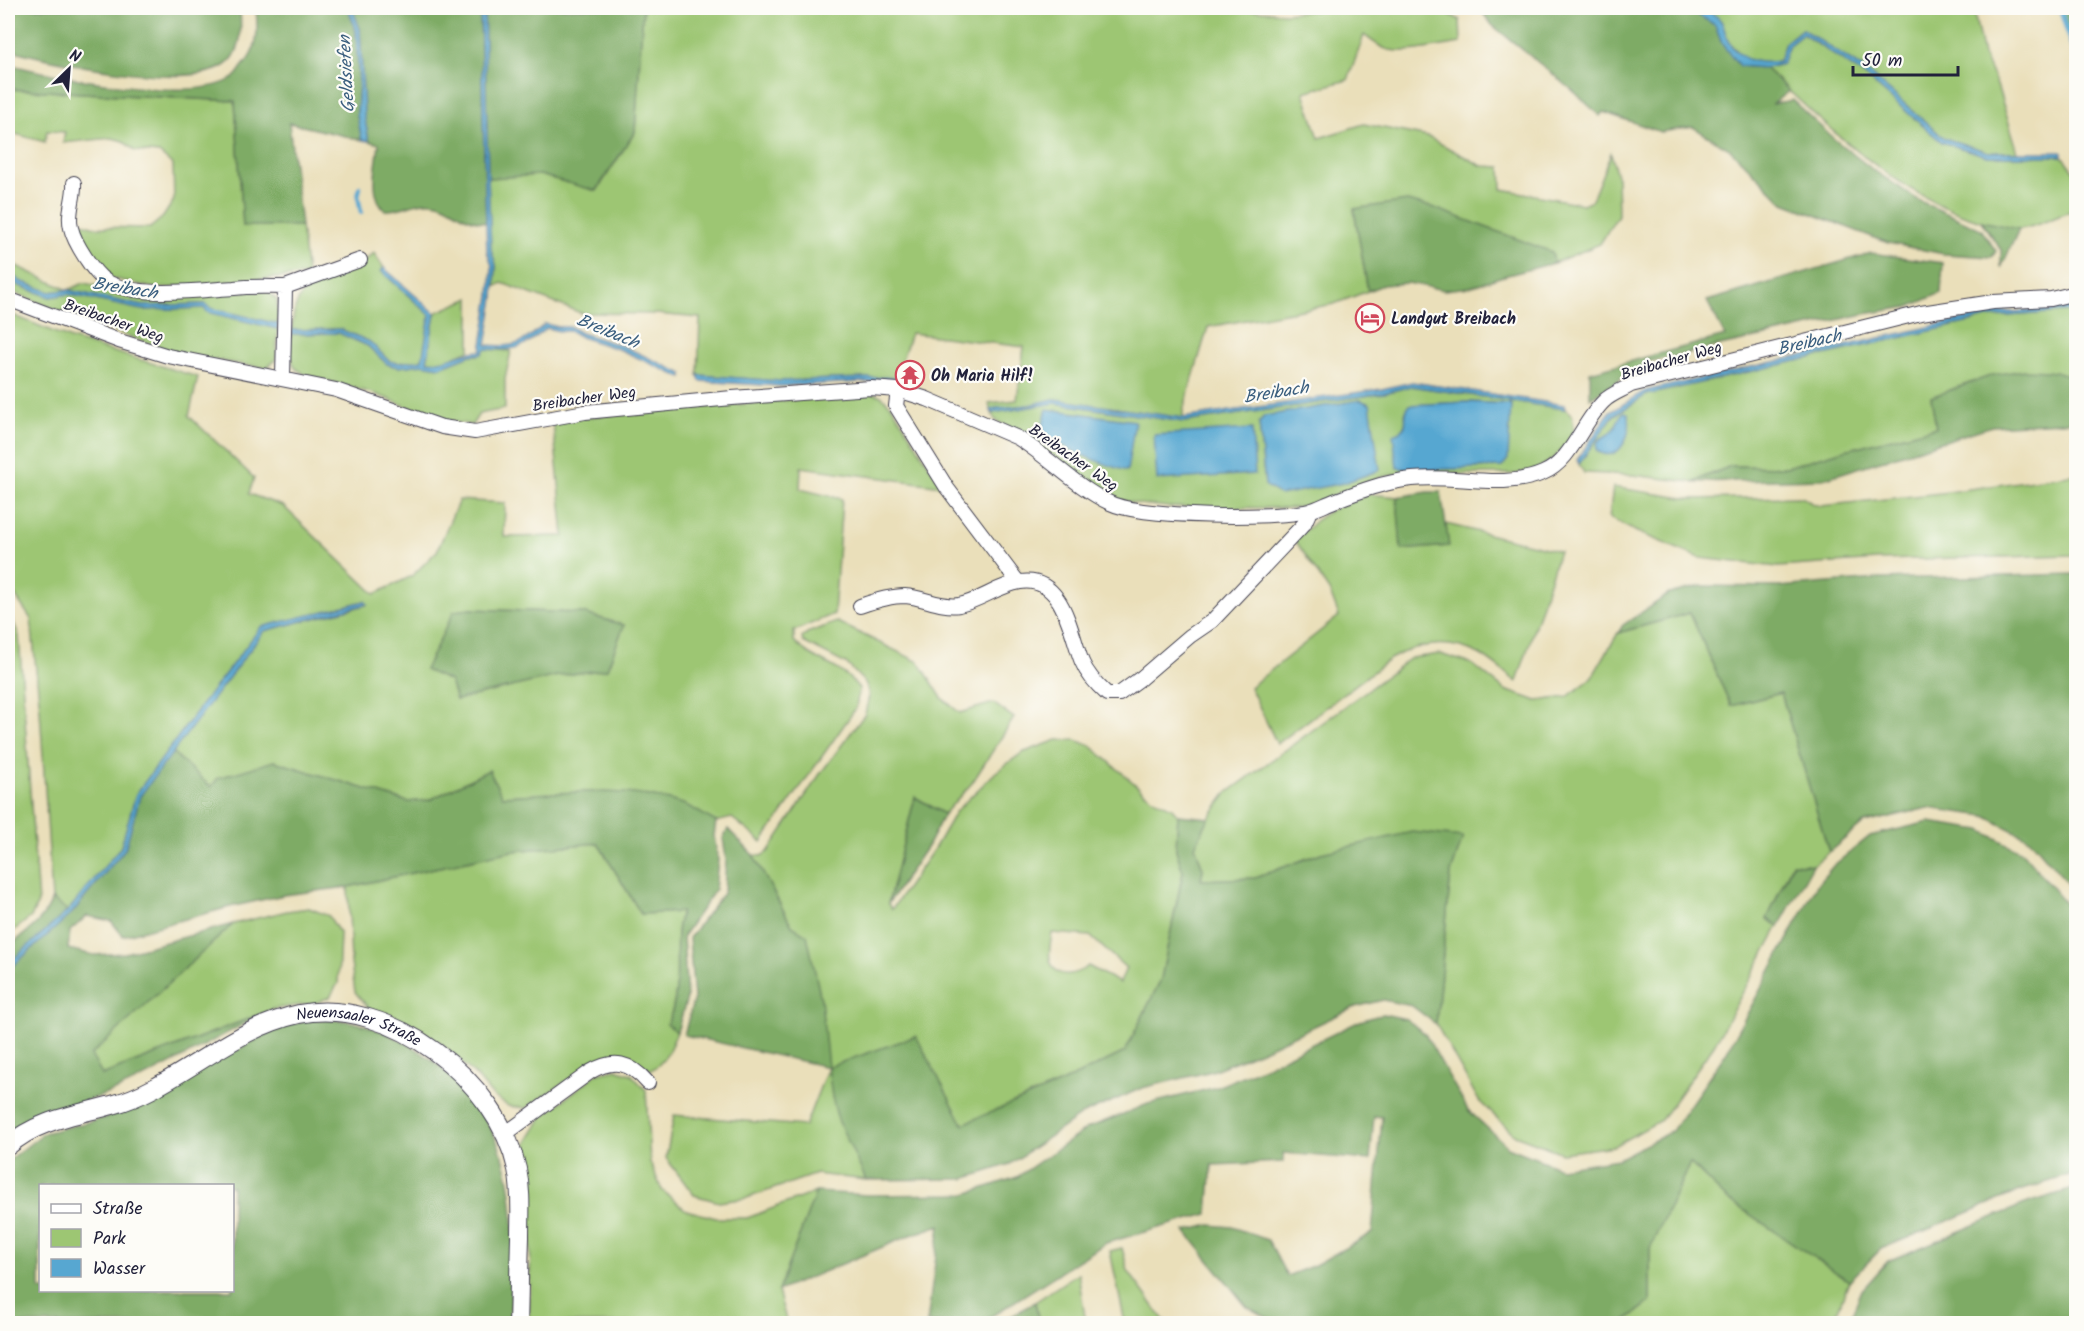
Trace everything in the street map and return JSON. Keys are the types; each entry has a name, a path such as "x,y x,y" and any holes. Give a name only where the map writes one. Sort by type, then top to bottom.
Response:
{"street":[{"name":"Breibacher Weg","path":"74,183 70,213 70,226 74,238 105,281 123,288 156,292 285,287 360,260"},
{"path":"283,378 285,287"},
{"name":"Breibacher Weg","path":"8,298 119,341 168,356 235,371 283,378 359,397 442,427 475,432 585,412 653,405 860,389 898,390 927,399 1018,438 1096,496 1122,508 1149,512 1240,516 1310,511 1382,483 1416,478 1519,479 1544,473 1559,462 1605,400 1632,386 1921,313 1993,302 2051,299 2076,293"},
{"path":"898,390 896,406 947,488 1018,582"},
{"path":"860,606 882,599 906,596 947,605 959,605 1018,582 1040,585 1057,597 1083,664 1094,681 1107,694 1119,694 1225,608 1304,524 1310,511"},
{"name":"Neuensaaler Straße","path":"8,1146 17,1137 35,1127 56,1119 115,1105 135,1097 261,1026 300,1014 330,1011 347,1013 389,1025 442,1057 472,1086 495,1116 505,1134 517,1170 520,1193 518,1323"},
{"path":"505,1134 590,1072 606,1064 617,1063 632,1068 640,1073 648,1083"}],"green space":[{"path":"8,8 240,8 240,40 235,55 230,61 206,73 150,75 118,71 55,61 8,49"},
{"path":"256,8 348,8 356,30 359,83 357,115 362,140 289,123 301,226 243,226 235,101 8,89 8,64 123,86 188,89 214,86 233,78 252,53 257,32"},
{"path":"352,8 480,8 486,223 468,218 436,203 426,202 391,210 385,210 380,204 375,188 379,144 369,141 364,115 360,29"},
{"path":"484,8 643,8 635,132 596,191 540,175 488,178"},
{"path":"643,8 1229,8 1285,13 1347,8 1438,8 1460,20 1461,43 1397,51 1382,48 1364,35 1348,80 1304,92 1319,138 1364,124 1428,137 1482,166 1501,167 1502,189 1583,204 1592,200 1611,153 1617,176 1618,215 1600,244 1554,263 1552,252 1354,210 1368,291 1334,304 1208,327 1183,411 1183,418 1054,399 1030,405 990,409 989,403 1017,400 1024,347 911,333 896,377 780,381 698,375 700,318 656,314 581,313 502,283 495,287 496,265 491,250 488,178 540,175 597,191 635,132"},
{"path":"1479,8 1692,8 1693,12 1715,25 1722,44 1739,66 1765,68 1789,91 1772,104 1792,100 1834,139 1872,169 1920,201 1981,229 1996,251 1992,257 1944,254 1888,243 1784,203 1731,150 1693,127 1661,132 1603,112 1600,116 1571,89 1492,25"},
{"path":"1701,8 1973,8 1983,55 1997,85 2018,152 1988,152 1944,138 1868,72 1802,29 1785,43 1779,61 1765,63 1743,59 1728,41 1721,21"},
{"path":"2060,8 2076,8 2076,61 2074,57"},
{"path":"1802,34 1865,76 1942,142 1987,156 2062,156 2076,174 2076,209 2034,226 2014,229 1961,214 1899,182 1842,138 1765,68 1782,64 1789,45"},
{"path":"8,89 235,101 243,226 301,226 307,275 157,289 111,278 97,265 76,235 74,215 80,222 95,227 150,228 163,217 174,200 173,165 159,153 135,151 123,141 112,138 63,143 65,132 47,131 45,142 8,132"},
{"path":"1407,201 1432,207 1552,252 1554,263 1470,287 1444,290 1408,283 1383,285 1368,291 1354,209"},
{"path":"1981,221 2019,229 2001,268 2001,250"},
{"path":"374,253 384,268 381,271 430,315 423,360 398,363 389,361 370,342 340,329 292,330 297,302 310,286 358,266"},
{"path":"1871,253 1943,263 1941,293 1909,307 1864,314 1648,362 1590,398 1590,372 1725,336 1707,301"},
{"path":"8,262 68,290 50,292 20,281 8,271"},
{"path":"8,276 18,285 50,297 68,294 142,310 204,308 208,312 278,329 276,360 266,368 207,359 168,350 71,316 8,290"},
{"path":"84,283 126,292 268,291 277,300 278,324 209,308 205,304 142,306 68,290"},
{"path":"470,298 470,350 439,363 427,361 435,313"},
{"path":"2076,311 2076,376 2037,371 2019,372 1985,378 1950,390 1931,397 1936,427 1787,467 1731,466 1692,482 1632,475 1584,473 1579,464 1613,416 1646,395 1992,317"},
{"path":"8,313 71,339 198,377 189,416 254,478 249,494 283,506 375,594 412,576 437,551 459,500 505,503 504,537 564,536 553,423 586,417 873,393 881,396 892,406 942,486 801,467 800,489 842,499 834,614 794,631 794,641 809,654 843,673 859,688 856,708 762,842 732,818 716,822 684,805 587,792 501,796 489,770 430,800 408,802 274,761 211,787 172,752 264,631 366,605 364,601 261,628 136,794 121,847 68,911 52,899 40,710 31,619 8,585","holes":["469,609 582,613 624,625 607,669 557,676 456,700 450,681 425,670"]},
{"path":"339,333 368,346 387,364 398,367 422,364 440,367 470,355 478,355 485,349 511,351 505,379 505,409 479,414 472,425 442,420 375,394 306,375 295,368 290,355 291,334"},
{"path":"2024,370 2076,376 2076,421 1992,426 1823,479 1692,482 1731,466 1787,467 1936,427 1931,397 1993,375"},
{"path":"1411,386 1565,409 1572,415 1574,430 1553,459 1537,469 1516,474 1399,474 1381,477 1312,504 1293,508 1167,507 1115,499 1101,492 1017,431 995,420 992,413 1055,403 1184,422 1384,393","holes":["1468,402 1511,404 1502,467 1421,470 1397,468 1402,431 1406,422 1405,414 1409,405","1259,423 1379,471 1265,485"]},
{"path":"2076,474 2076,555 1877,560 1778,567 1700,558 1609,518 1613,487 1690,499 1802,497 1821,506 1941,493"},
{"path":"1441,492 1449,546 1401,550 1397,497"},
{"path":"1369,494 1397,497 1402,550 1448,546 1446,524 1559,551 1517,682 1484,657 1467,649 1445,645 1422,646 1390,659 1277,744 1250,687 1339,616 1330,592 1295,540 1331,510"},
{"path":"2076,574 2076,893 2031,840 1985,816 1928,808 1864,823 1829,852 1781,693 1731,706 1690,613 1618,633 1623,625 1669,594 1701,586 1778,587 1878,579"},
{"path":"8,608 19,636 38,903 31,917 8,935"},
{"path":"469,609 582,613 624,625 607,669 557,676 456,700 450,681 425,670 454,611"},
{"path":"1690,613 1731,706 1781,693 1829,852 1813,865 1792,863 1767,920 1779,926 1714,1045 1661,1120 1614,1146 1562,1153 1515,1135 1479,1101 1436,1024 1451,873 1463,837 1321,853 1255,878 1201,880 1203,869 1195,846 1209,818 1227,793 1411,658 1440,654 1472,664 1505,690 1537,701 1567,697 1591,679 1618,633"},
{"path":"837,622 919,662 942,698 960,713 993,703 1014,718 972,783 944,814 915,797 888,904 892,909 934,849 956,811 996,772 1022,753 1057,740 1076,740 1091,746 1143,791 1172,808 1178,815 1176,850 1183,872 1161,979 1125,1052 1063,1082 963,1125 916,1037 857,1157 866,1180 816,1174 747,1198 719,1202 694,1195 666,1158 674,1115 805,1126 828,1067 792,926 753,855 761,856 768,852 820,774 865,714 869,696 866,684 848,665 803,642 802,638 807,633","holes":["1052,933 1090,936 1126,968 1120,983 1088,966 1068,974 1054,969 1049,956"]},
{"path":"172,752 211,787 218,778 274,761 408,802 430,800 489,770 502,796 616,792 661,798 695,810 716,822 714,836 718,860 715,890 683,936 687,998 677,1032 667,1024 676,992 677,932 681,912 641,914 598,843 512,851 348,887 284,895 123,936 111,921 87,916 70,931 68,949 94,955 125,953 233,924 91,1055 102,1075 274,1009 139,1080 105,1095 34,1118 8,1132 8,970 72,913 125,849 140,796"},
{"path":"915,797 944,814 928,845 888,904"},
{"path":"1178,815 1209,818 1195,846 1203,869 1201,880 1255,878 1321,853 1412,832 1463,837 1451,873 1436,1024 1412,1006 1383,1000 1355,1007 1212,1071 1142,1088 1081,1115 1010,1164 964,1179 866,1180 838,1120 828,1067 916,1036 963,1124 1063,1082 1125,1052 1161,979 1183,872 1176,850"},
{"path":"1929,822 1981,830 2022,852 2076,916 2076,1173 2020,1191 1881,1249 1849,1281 1727,1199 1690,1163 1650,1248 1650,1302 1622,1323 1279,1324 1247,1307 1185,1231 1210,1225 1232,1227 1268,1240 1287,1276 1315,1265 1372,1233 1382,1117 1374,1116 1370,1160 1283,1153 1284,1162 1212,1165 1208,1214 1106,1243 981,1323 927,1323 940,1225 778,1291 816,1192 868,1195 966,1194 1017,1177 1088,1128 1148,1104 1217,1087 1267,1066 1360,1021 1383,1014 1406,1019 1425,1034 1468,1110 1508,1147 1560,1168 1618,1159 1672,1131 1726,1053 1817,885 1833,866 1870,836"},
{"path":"728,829 753,855 792,926 807,935 821,999 828,1067 684,1035 694,998 689,938 724,892 726,860 723,838"},
{"path":"598,843 641,914 681,912 677,932 676,991 667,1024 677,1032 664,1059 656,1067 651,1070 624,1058 601,1058 526,1108 508,1106 493,1096 476,1076 440,1043 398,1019 371,1011 355,992 351,963 348,887 512,851"},
{"path":"1793,863 1813,865 1779,926 1767,919"},
{"path":"52,899 68,911 8,964 8,947 39,921"},
{"path":"309,908 329,916 340,934 338,983 330,997 315,1003 274,1009 102,1075 90,1055 233,924"},
{"path":"307,1020 353,1022 381,1031 408,1044 456,1081 475,1104 491,1130 503,1157 510,1187 513,1238 510,1323 8,1324 8,1161 44,1133 105,1118 133,1108 286,1025"},
{"path":"616,1069 631,1074 646,1090 650,1162 662,1190 686,1210 716,1218 747,1218 816,1192 778,1291 787,1323 529,1323 531,1237 526,1144 542,1117 598,1073"},
{"path":"1690,1163 1727,1199 1849,1281 1833,1323 1622,1324 1650,1302 1650,1248"},
{"path":"2076,1188 2076,1323 1848,1323 1862,1290 1888,1261 2025,1204"},
{"path":"1122,1248 1128,1271 1166,1323 1125,1323 1110,1251"},
{"path":"1078,1273 1086,1323 1039,1323 1035,1302"},
{"path":"1035,1302 1039,1323 1000,1323"}],"water":[{"path":"348,8 352,8 360,29 364,115 369,141 362,140 357,115 359,83 356,30"},
{"path":"480,8 484,8 491,250 496,265 494,298 486,345 505,346 518,343 545,324 571,327 581,333 623,346 683,374 682,378 621,350 570,331 547,328 519,347 505,350 485,349 482,354 470,355 440,367 422,364 398,367 387,364 368,346 339,333 291,334 292,330 340,329 370,342 389,361 398,363 422,360 430,315 381,271 384,268 435,313 427,361 441,361 481,351 492,266 487,251"},
{"path":"1692,8 1712,13 1722,23 1731,46 1742,56 1756,61 1779,61 1785,43 1802,29 1868,72 1944,138 1988,152 2062,152 2062,156 1987,156 1942,142 1865,76 1803,34 1789,45 1782,64 1765,68 1739,66 1722,44 1715,25 1693,12"},
{"path":"8,271 20,281 50,292 68,290 142,306 205,304 210,308 278,324 278,329 207,312 204,308 142,310 68,294 50,297 18,285 8,276"},
{"path":"2076,305 2076,311 1992,317 1646,395 1613,416 1579,464 1577,460 1609,413 1645,391 1991,313 2058,309"},
{"path":"698,375 780,381 896,377 895,383 861,382 780,386 700,381"},
{"path":"1412,382 1564,405 1565,409 1411,386 1384,393 1184,422 1055,403 992,413 990,409 1030,405 1054,399 1183,418 1382,389"},
{"path":"1360,400 1370,404 1380,470 1344,483 1280,495 1265,485 1259,423 1264,416"},
{"path":"1468,402 1511,404 1508,459 1502,467 1421,470 1397,468 1393,434 1405,425 1409,405"},
{"path":"1047,409 1135,421 1127,471 1082,455 1041,431"},
{"path":"1624,412 1628,413 1629,428 1623,444 1612,454 1597,451 1598,441 1612,431"},
{"path":"1252,429 1255,474 1157,480 1154,435"},
{"path":"365,601 367,604 264,631 140,796 125,849 72,913 8,970 8,964 68,911 121,847 136,794 261,627"}],"waterway":[{"path":"2060,8 2076,61"},
{"name":"Geldsiefen","path":"360,187 358,196 361,212"}],"place":[{"name":"Landgut Breibach","path":"1370,318"},
{"name":"Oh Maria Hilf!","path":"910,375"}],"water label":[{"name":"Breibach","path":"125,288"},
{"name":"Breibach","path":"608,331"},
{"name":"Breibach","path":"1809,342"},
{"name":"Breibach","path":"1276,392"}]}
